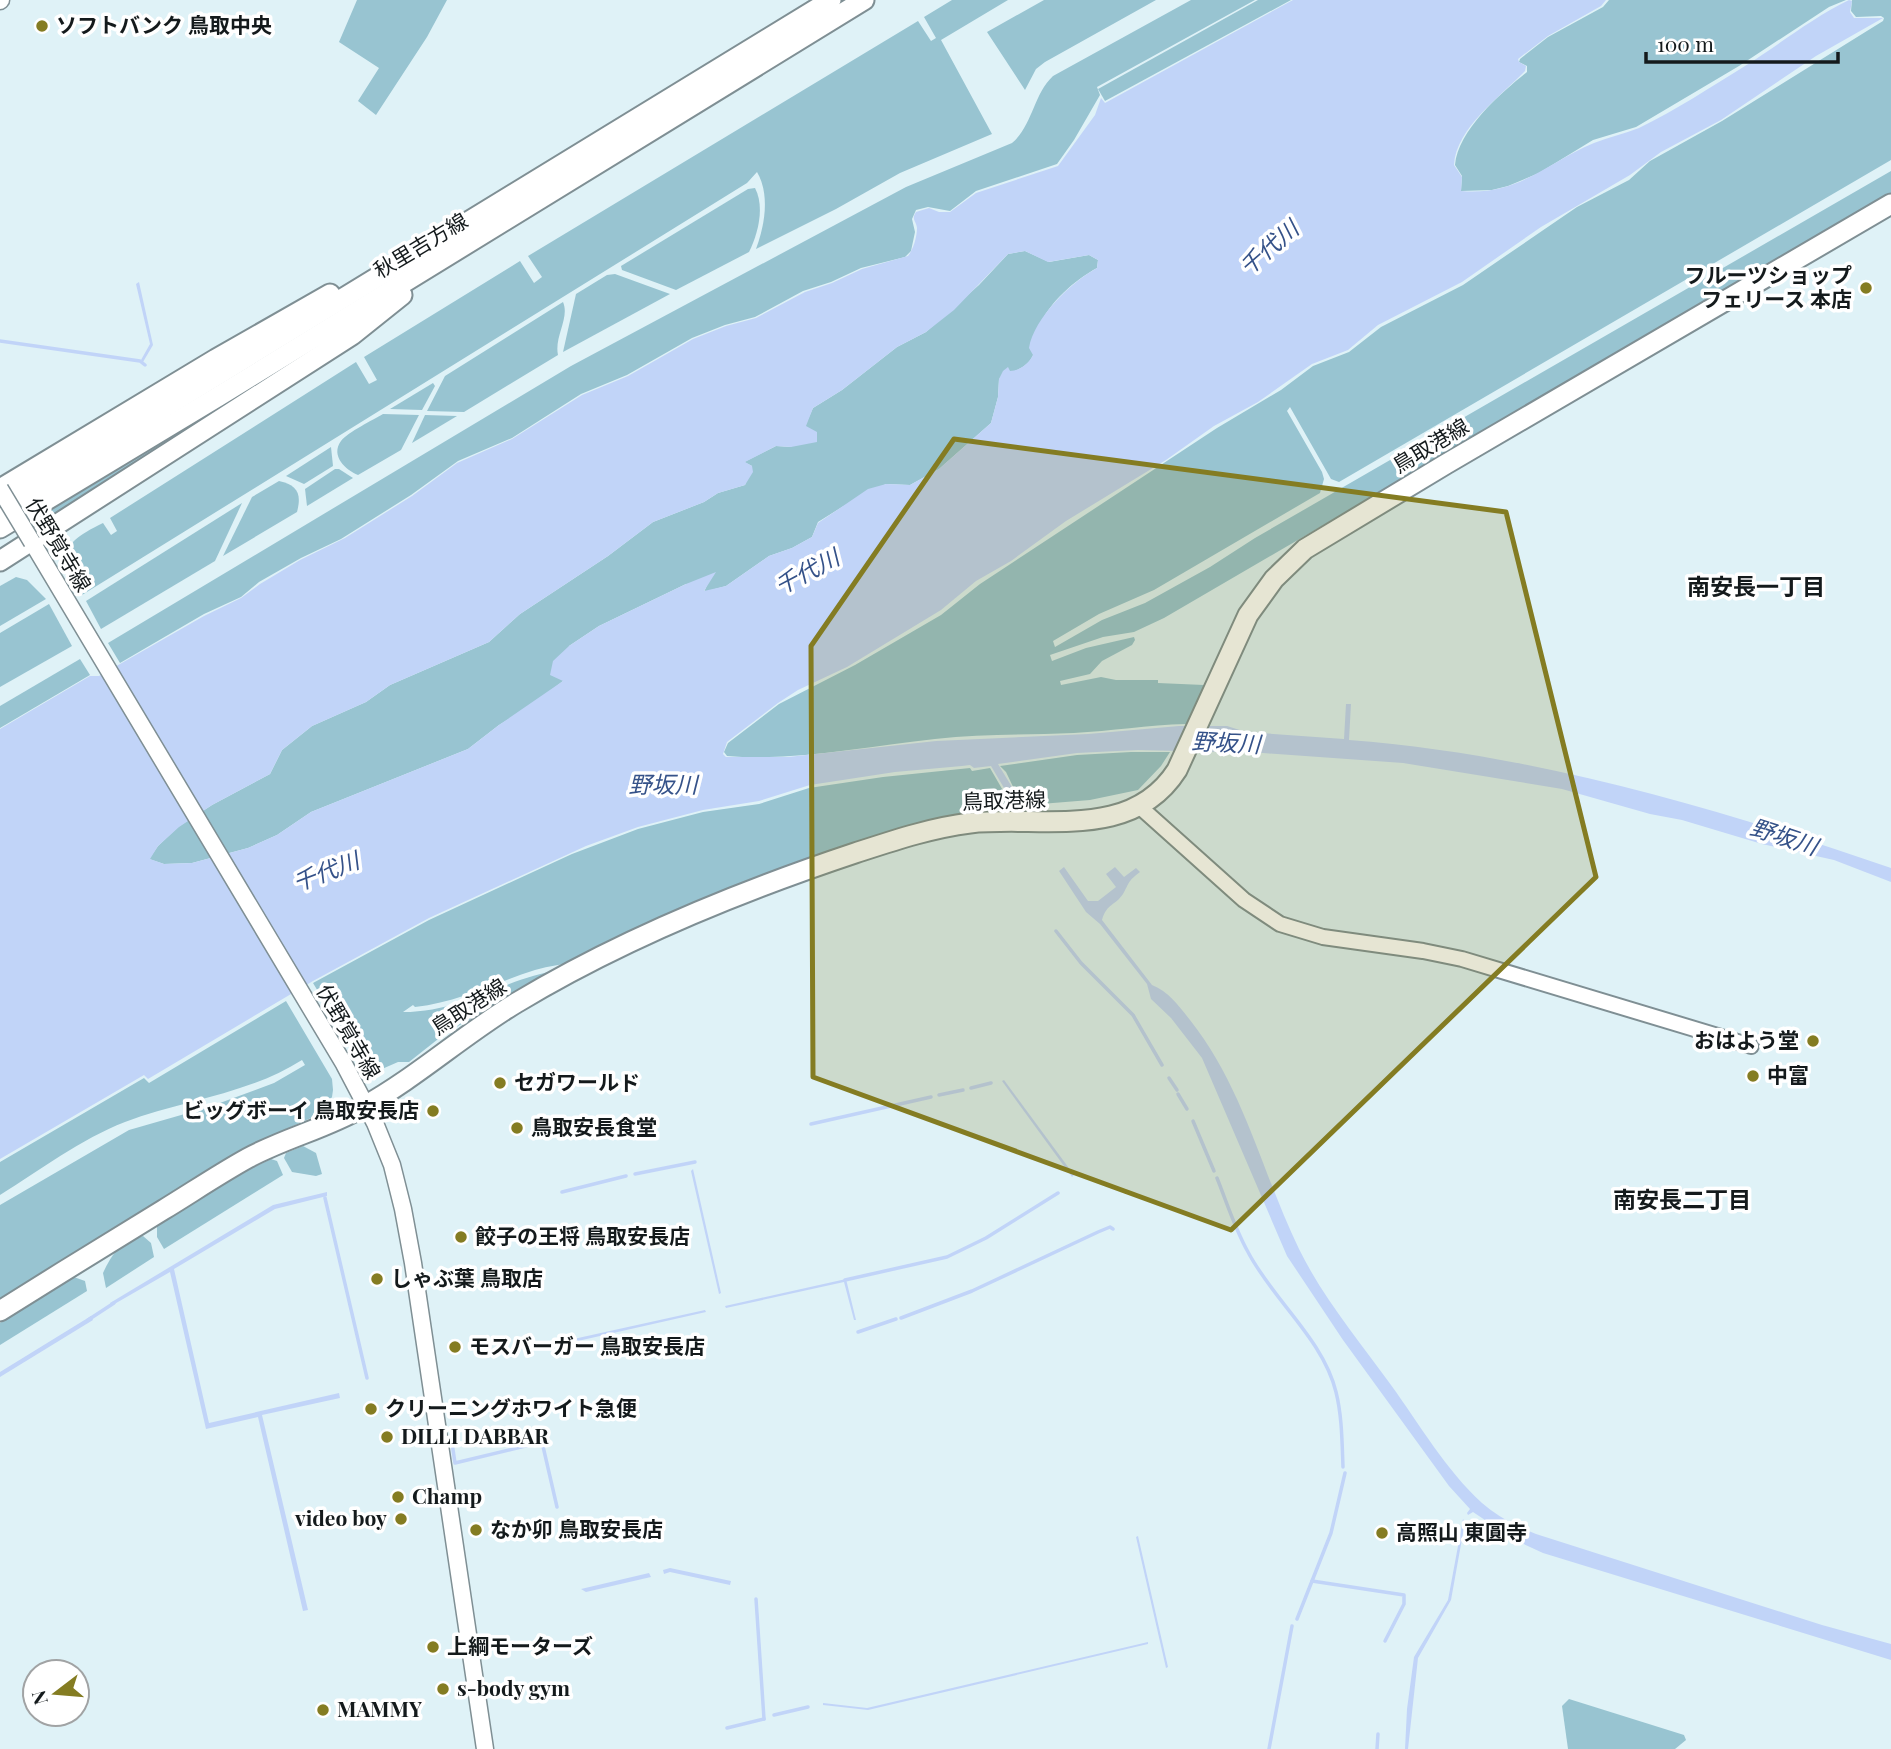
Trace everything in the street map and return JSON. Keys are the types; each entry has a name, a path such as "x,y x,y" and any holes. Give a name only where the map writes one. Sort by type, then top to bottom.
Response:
{"main road":[{"name":"秋里吉方線","path":"0,508 831,0"},
{"name":"秋里吉方線","path":"0,528 864,0"},
{"name":"鳥取港線","path":"0,1311 248,1158 366,1105 538,990 648,934 757,887 887,842 942,828 981,822 1094,820 1114,816 1139,806 1161,791 1187,753 1241,629 1256,602 1283,569 1316,541 1891,204"},
{"path":"0,561 352,335 457,250"},
{"path":"0,489 317,301 362,278 409,260"},
{"name":"伏野覚寺線","path":"0,489 344,1064 392,1164 408,1234 485,1749"}],"street":[{"path":"1139,806 1244,900 1268,917 1292,929 1323,937 1462,959 1751,1046"}],"highlighted area":[{"path":"954,439 1506,512 1596,877 1231,1230 813,1077 811,646"}],"shaded area":[{"path":"357,0 447,0 427,37 376,115 358,101 379,68 339,42"},
{"path":"952,0 1008,0 941,40 992,134 900,173 756,249 765,210 764,190 757,172 747,183 82,595 67,560 67,552 78,537 103,523 111,535 117,531 110,518 356,362 369,384 377,380 364,357 520,261 534,283 542,277 528,256 918,21 931,41 936,38 924,17"},
{"path":"1044,0 1156,0 1045,62 1036,69 1025,90 987,32"},
{"path":"1191,0 1255,0 1097,87 1100,95 1057,164 976,191 950,211 928,207 916,210 912,219 915,232 911,251 905,257 861,268 803,291 755,317 692,338 627,375 581,394 512,438 458,461 411,495 341,539 301,558 259,582 241,597 204,614 120,663 108,643 571,366 906,187 1012,143 1024,128 1041,92 1053,76"},
{"path":"1258,0 1291,0 1105,101 1098,89"},
{"path":"1609,0 1846,0 1829,7 1739,66 1636,127 1593,140 1539,173 1508,186 1492,190 1461,191 1462,176 1455,165 1458,152 1482,113 1527,72 1527,66 1519,62 1520,59 1548,37 1603,7"},
{"path":"1852,0 1891,0 1891,160 1339,482 1331,479 1290,407 1287,411 1322,472 1324,479 1320,493 1154,590 1099,614 1053,641 1055,647 1102,620 1145,603 1210,567 1255,538 1891,171 1891,194 1164,618 1134,632 1103,637 1050,655 1052,661 1086,648 1134,637 1132,645 1102,661 1090,674 1060,681 1061,685 1101,677 1204,685 1186,724 1074,733 952,737 778,757 727,756 724,752 728,743 779,704 855,665 941,615 980,584 1217,428 1281,390 1313,366 1349,352 1381,327 1463,285 1577,207 1629,180 1650,161 1722,121 1883,21 1881,16 1856,17 1851,11"},
{"path":"755,188 760,212 749,252 676,290 622,270 621,266 748,189"},
{"path":"1025,251 1049,262 1089,255 1098,260 1097,268 1072,285 1049,309 1039,327 1034,352 1028,363 999,379 998,397 991,423 939,469 910,485 886,484 842,507 818,522 812,537 769,556 726,586 704,592 708,583 686,584 599,626 569,646 563,681 468,749 311,812 277,835 248,848 192,863 164,864 149,859 178,827 270,774 282,750 312,726 366,702 390,685 489,642 520,614 608,556 653,522 704,502 718,493 745,485 752,466 744,462 776,446 791,447 813,408 842,390 897,347 926,332 979,285 1008,254"},
{"path":"615,274 670,294 563,352 576,294 607,275"},
{"path":"563,302 565,314 558,341 558,355 464,412 427,411 445,376"},
{"path":"268,376 269,378 53,518 47,510"},
{"path":"433,383 435,386 422,410 390,409"},
{"path":"383,414 419,415 401,450 358,475 341,462 338,447 349,434"},
{"path":"425,415 457,416 412,443"},
{"path":"331,447 333,466 304,484 286,476"},
{"path":"335,469 353,478 307,506 305,489"},
{"path":"279,481 297,491 297,512 223,556 252,497"},
{"path":"242,503 215,561 101,629 86,601"},
{"path":"16,577 27,580 46,599 0,626 0,586"},
{"path":"49,604 72,646 0,687 0,633"},
{"path":"80,659 90,675 0,728 0,706"},
{"path":"1170,752 1161,766 1138,790 1090,800 992,808 957,815 868,843 578,962 535,970 447,1001 415,1007 413,1005 403,1012 465,1001 522,980 561,970 447,1032 409,1062 398,1062 382,1069 365,1065 356,1055 313,983 429,920 572,854 638,829 703,812 759,804 809,788 970,768 972,771 990,768 1005,794 1016,793 1006,772 1000,766 1077,755"},
{"path":"286,1001 332,1079 332,1097 327,1104 316,1110 311,1118 268,1137 0,1302 0,1205 129,1130 209,1107 274,1083 305,1065 302,1060 282,1072 238,1089 125,1122 77,1146 0,1195 0,1162 144,1078 149,1083"},
{"path":"303,1146 316,1153 322,1174 316,1176 292,1172 284,1158 286,1153"},
{"path":"271,1159 277,1161 283,1175 164,1249 157,1237 157,1225 238,1175"},
{"path":"143,1236 151,1243 154,1257 106,1288 103,1273 114,1254 128,1241"},
{"path":"71,1276 85,1281 87,1291 0,1345 0,1323"},
{"path":"1569,1699 1684,1735 1686,1740 1675,1749 1568,1749 1562,1706"}],"water":[{"path":"1293,0 1606,0 1601,6 1548,36 1518,59 1526,66 1525,71 1481,114 1463,138 1454,165 1462,177 1461,191 1481,191 1516,183 1594,143 1653,121 1849,0 1852,1 1850,12 1854,18 1883,18 1816,56 1721,120 1661,152 1630,175 1541,227 1462,282 1378,325 1348,350 1312,364 1258,402 1214,426 1166,460 1066,521 1011,561 976,581 941,610 847,667 798,690 727,742 723,754 726,757 788,757 936,741 1088,734 1179,726 1227,726 1246,732 1344,739 1346,704 1351,704 1349,740 1487,757 1624,787 1758,825 1891,868 1891,882 1834,860 1762,844 1562,789 1403,763 1263,753 1138,750 1077,753 998,764 1015,792 1007,793 991,766 974,768 970,765 895,772 810,785 759,801 703,810 638,827 586,846 429,918 313,981 148,1079 144,1075 0,1159 0,729 90,676 99,676 241,598 300,560 345,538 412,496 457,463 512,439 582,395 628,376 693,339 756,318 805,292 862,269 908,256 916,235 916,212 929,208 950,212 976,193 1058,166 1095,115 1101,98 1105,103","holes":["1025,251 1048,262 1089,255 1098,260 1097,268 1076,282 1046,313 1032,337 1029,348 1033,355 1029,361 1017,370 1010,371 1008,367 1003,371 991,423 939,469 910,485 886,484 868,489 818,523 812,537 769,556 726,586 704,591 716,572 599,626 569,646 553,661 550,675 563,681 468,749 311,812 277,835 248,848 192,863 164,864 150,859 158,846 179,827 212,805 270,774 282,750 312,726 366,702 390,685 489,642 520,614 608,556 653,522 704,502 718,493 745,485 753,472 752,466 745,462 776,446 791,447 817,442 817,432 806,426 813,408 842,390 897,347 926,332 954,310 1008,254"]},
{"path":"139,282 153,345 143,362 141,360 150,344 136,284"},
{"path":"1064,867 1088,901 1098,901 1116,887 1106,874 1115,867 1124,877 1136,868 1140,872 1131,880 1120,898 1106,910 1102,920 1152,985 1173,1000 1209,1046 1238,1102 1299,1249 1319,1285 1445,1461 1482,1503 1494,1513 1536,1534 1822,1625 1891,1644 1891,1660 1543,1553 1515,1540 1473,1512 1468,1515 1470,1509 1449,1486 1343,1340 1287,1256 1202,1058 1171,1018 1151,999 1147,984 1100,924 1086,912 1059,871"},
{"path":"1004,1080 1074,1175 1072,1177 1002,1081"},
{"path":"693,1169 721,1293 719,1294 691,1171"},
{"path":"327,1192 327,1196 275,1209 174,1269 209,1423 339,1393 340,1398 262,1415 308,1610 303,1611 258,1417 206,1429 170,1272 111,1306 110,1303 273,1205"},
{"path":"846,1279 856,1320 844,1282 726,1308 725,1306"},
{"path":"705,1310 706,1312 569,1343 569,1340"},
{"path":"91,1316 93,1320 0,1377 0,1372"},
{"path":"1463,1519 1465,1522 1451,1600 1418,1658 1408,1749 1405,1749 1414,1657 1448,1600"},
{"path":"1138,1536 1168,1667 1166,1668 1136,1537"},
{"path":"670,1568 731,1581 730,1585 670,1572 664,1574 663,1570"},
{"path":"649,1573 651,1577 586,1592 581,1589"},
{"path":"1148,1642 868,1710 823,1705 867,1708"}],"waterway":[{"path":"0,341 140,361 145,365"},
{"path":"1056,931 1081,963 1133,1015 1162,1065"},
{"path":"1169,1078 1177,1090"},
{"path":"971,1088 991,1083"},
{"path":"939,1095 963,1090"},
{"path":"1178,1094 1187,1109"},
{"path":"811,1124 931,1097"},
{"path":"1193,1121 1214,1171"},
{"path":"635,1174 695,1162"},
{"path":"562,1192 626,1176"},
{"path":"1217,1178 1235,1225 1258,1270 1309,1337 1330,1373 1339,1410 1343,1467"},
{"path":"845,1280 947,1257 986,1238 1058,1193"},
{"path":"325,1198 367,1378"},
{"path":"901,1318 972,1291 1098,1232 1110,1227 1113,1229"},
{"path":"88,1320 114,1303"},
{"path":"858,1332 896,1319"},
{"path":"451,1436 455,1463 542,1442 557,1507"},
{"path":"1297,1619 1331,1533 1345,1473"},
{"path":"1312,1581 1404,1595 1404,1604 1385,1641"},
{"path":"756,1599 764,1719"},
{"path":"1269,1749 1292,1626"},
{"path":"774,1715 808,1707"},
{"path":"727,1728 764,1719"},
{"path":"1377,1749 1378,1734"}],"place":[{"name":"ソフトバンク 鳥取中央","path":"42,26"},
{"name":"フルーツショップ フェリース 本店","path":"1866,288"},
{"name":"おはよう堂","path":"1813,1041"},
{"name":"中富","path":"1753,1076"},
{"name":"セガワールド","path":"500,1083"},
{"name":"ビッグボーイ 鳥取安長店","path":"433,1111"},
{"name":"鳥取安長食堂","path":"517,1128"},
{"name":"餃子の王将 鳥取安長店","path":"461,1237"},
{"name":"しゃぶ葉 鳥取店","path":"377,1279"},
{"name":"モスバーガー 鳥取安長店","path":"455,1347"},
{"name":"クリーニングホワイト急便","path":"371,1409"},
{"name":"DILLI DABBAR","path":"387,1437"},
{"name":"Champ","path":"398,1497"},
{"name":"video boy","path":"401,1519"},
{"name":"なか卯 鳥取安長店","path":"476,1530"},
{"name":"高照山 東圓寺","path":"1382,1533"},
{"name":"上綱モーターズ","path":"433,1647"},
{"name":"s-body gym","path":"443,1689"},
{"name":"MAMMY","path":"323,1710"}],"district":[{"name":"南安長一丁目","path":"1756,587"},
{"name":"南安長二丁目","path":"1682,1200"}],"water label":[{"name":"千代川","path":"1269,248"},
{"name":"千代川","path":"807,572"},
{"name":"野坂川","path":"1226,743"},
{"name":"野坂川","path":"663,785"},
{"name":"野坂川","path":"1784,837"},
{"name":"千代川","path":"326,872"}]}
